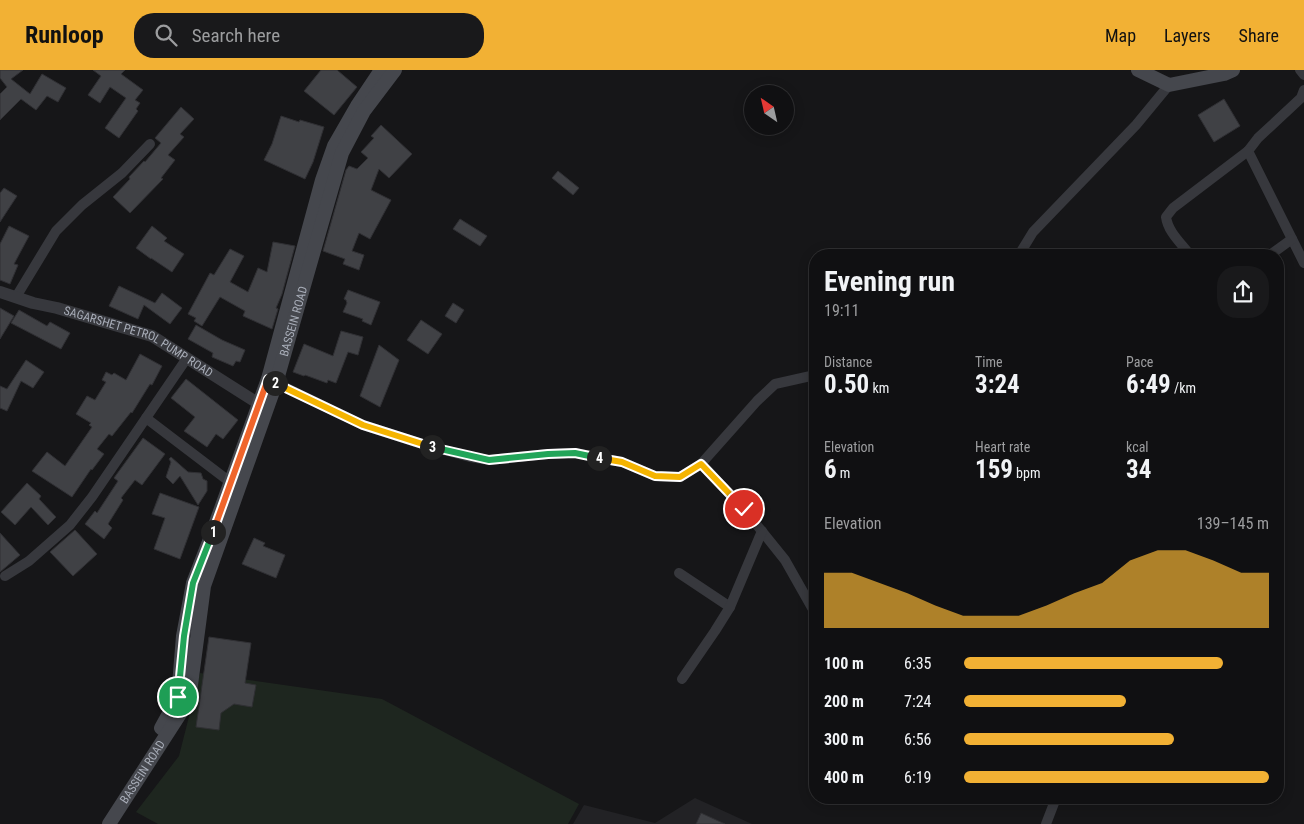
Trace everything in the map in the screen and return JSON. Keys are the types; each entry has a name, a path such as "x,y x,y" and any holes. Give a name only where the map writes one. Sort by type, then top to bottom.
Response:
{"main road":[{"name":"BASSEIN ROAD","path":"272,381 322,180 334,146 381,70"},
{"name":"BASSEIN ROAD","path":"109,824 188,700 204,586 235,486 272,381 342,153 364,111 395,70"},
{"path":"1138,70 1169,85 1224,74 1233,70"},
{"name":"BASSEIN ROAD","path":"102,824 148,751 178,697 184,636 193,583 235,486"}],"street":[{"path":"1300,70 1304,76"},
{"path":"1023,249 1033,232 1136,126 1169,85"},
{"path":"1185,249 1171,232 1166,217 1174,208 1248,151 1258,138 1301,98 1304,90"},
{"path":"16,297 56,231 82,205 122,173 150,144"},
{"path":"1248,151 1304,264"},
{"path":"1278,249 1292,239"},
{"name":"SAGARSHET PETROL PUMP ROAD","path":"0,292 152,336 263,406"},
{"path":"5,576 29,561 70,525 92,497 187,358"},
{"path":"272,381 363,425 470,457 489,460 575,453 622,462 655,476 680,477 701,464 757,401 775,384 809,376"},
{"path":"146,418 235,486"},
{"path":"701,464 744,509 785,560 809,602"},
{"path":"682,679 730,607 762,531"},
{"path":"679,573 730,607"},
{"path":"1046,824 1054,804"}],"shaded area":[{"path":"200,673 382,699 579,804 568,824 158,824 136,812 179,756"},
{"path":"695,798 752,824 573,824 584,805 655,823"}],"building":[{"path":"0,70 23,70 11,79 30,94 42,74 66,88 58,102 47,96 36,110 21,99 0,120 0,94 7,87 0,78"},
{"path":"93,70 125,70 121,74 143,90 135,100 140,103 136,109 138,111 119,138 105,128 126,98 110,87 100,103 88,95 101,76"},
{"path":"321,70 337,70 357,87 334,115 304,91"},
{"path":"1224,99 1240,126 1214,142 1198,115"},
{"path":"181,107 194,119 180,134 184,137 168,155 175,160 161,178 163,179 130,213 113,197 161,143 155,138"},
{"path":"281,116 324,127 313,162 305,179 264,160 272,144"},
{"path":"381,125 412,154 389,178 379,169 371,190 391,200 370,239 359,233 352,251 364,255 359,270 343,264 345,259 323,251 346,170 349,166 357,169 368,158 361,152 374,138 371,136"},
{"path":"558,171 579,188 573,195 552,178"},
{"path":"4,188 17,196 0,222 0,193"},
{"path":"460,219 487,236 480,246 453,229"},
{"path":"9,226 29,236 14,264 18,265 10,284 0,280 0,244"},
{"path":"152,226 167,238 164,241 184,254 172,272 136,248"},
{"path":"273,242 295,246 282,294 276,308 278,309 272,329 243,316 245,311 220,297 202,326 194,321 196,318 188,314 210,273 214,275 230,249 244,256 230,282 248,292 258,268 267,272"},
{"path":"119,286 155,303 162,293 182,308 170,324 144,305 138,319 109,306"},
{"path":"348,290 380,302 371,325 362,321 363,319 343,312 347,303 344,299"},
{"path":"453,303 464,310 456,323 445,316"},
{"path":"0,308 14,316 0,339"},
{"path":"19,310 47,326 50,322 70,333 61,349 11,323"},
{"path":"421,320 442,334 428,354 407,340"},
{"path":"196,325 222,340 245,350 240,362 236,361 233,366 212,357 213,353 188,339"},
{"path":"341,331 363,337 358,355 348,352 336,383 328,380 327,383 293,372 304,344 333,356"},
{"path":"379,345 399,360 380,407 360,396"},
{"path":"140,354 162,366 152,385 150,384 132,413 112,436 109,434 97,449 104,454 72,497 32,471 47,452 65,466 92,427 89,425 91,423 76,414 87,396 95,400 106,382 102,380 106,372 112,375 114,373 126,380"},
{"path":"26,360 44,372 33,388 21,381 7,411 0,408 0,386 7,389"},
{"path":"186,379 238,420 223,439 216,434 207,447 184,431 195,417 171,398"},
{"path":"143,438 165,454 142,485 135,480 121,498 123,500 108,524 112,528 104,539 85,524 95,511 97,513 118,481 114,478"},
{"path":"171,457 188,472 201,473 203,479 207,481 207,491 198,505 180,476 173,484 166,477"},
{"path":"27,483 41,496 39,499 56,517 48,525 31,507 15,525 1,512"},
{"path":"160,493 199,507 180,559 154,549 165,518 152,514"},
{"path":"75,530 97,554 73,576 50,552"},
{"path":"0,533 20,555 0,572"},
{"path":"254,538 265,543 263,546 285,555 276,578 242,564"},
{"path":"209,637 251,643 245,683 256,685 252,707 234,704 221,713 219,730 196,727"},
{"path":"701,813 725,824 696,824"}],"route":[{"path":"178,697 184,636 193,583 268,379 363,425 470,457 489,460 575,453 622,462 655,476 680,477 701,464 744,509"}]}
